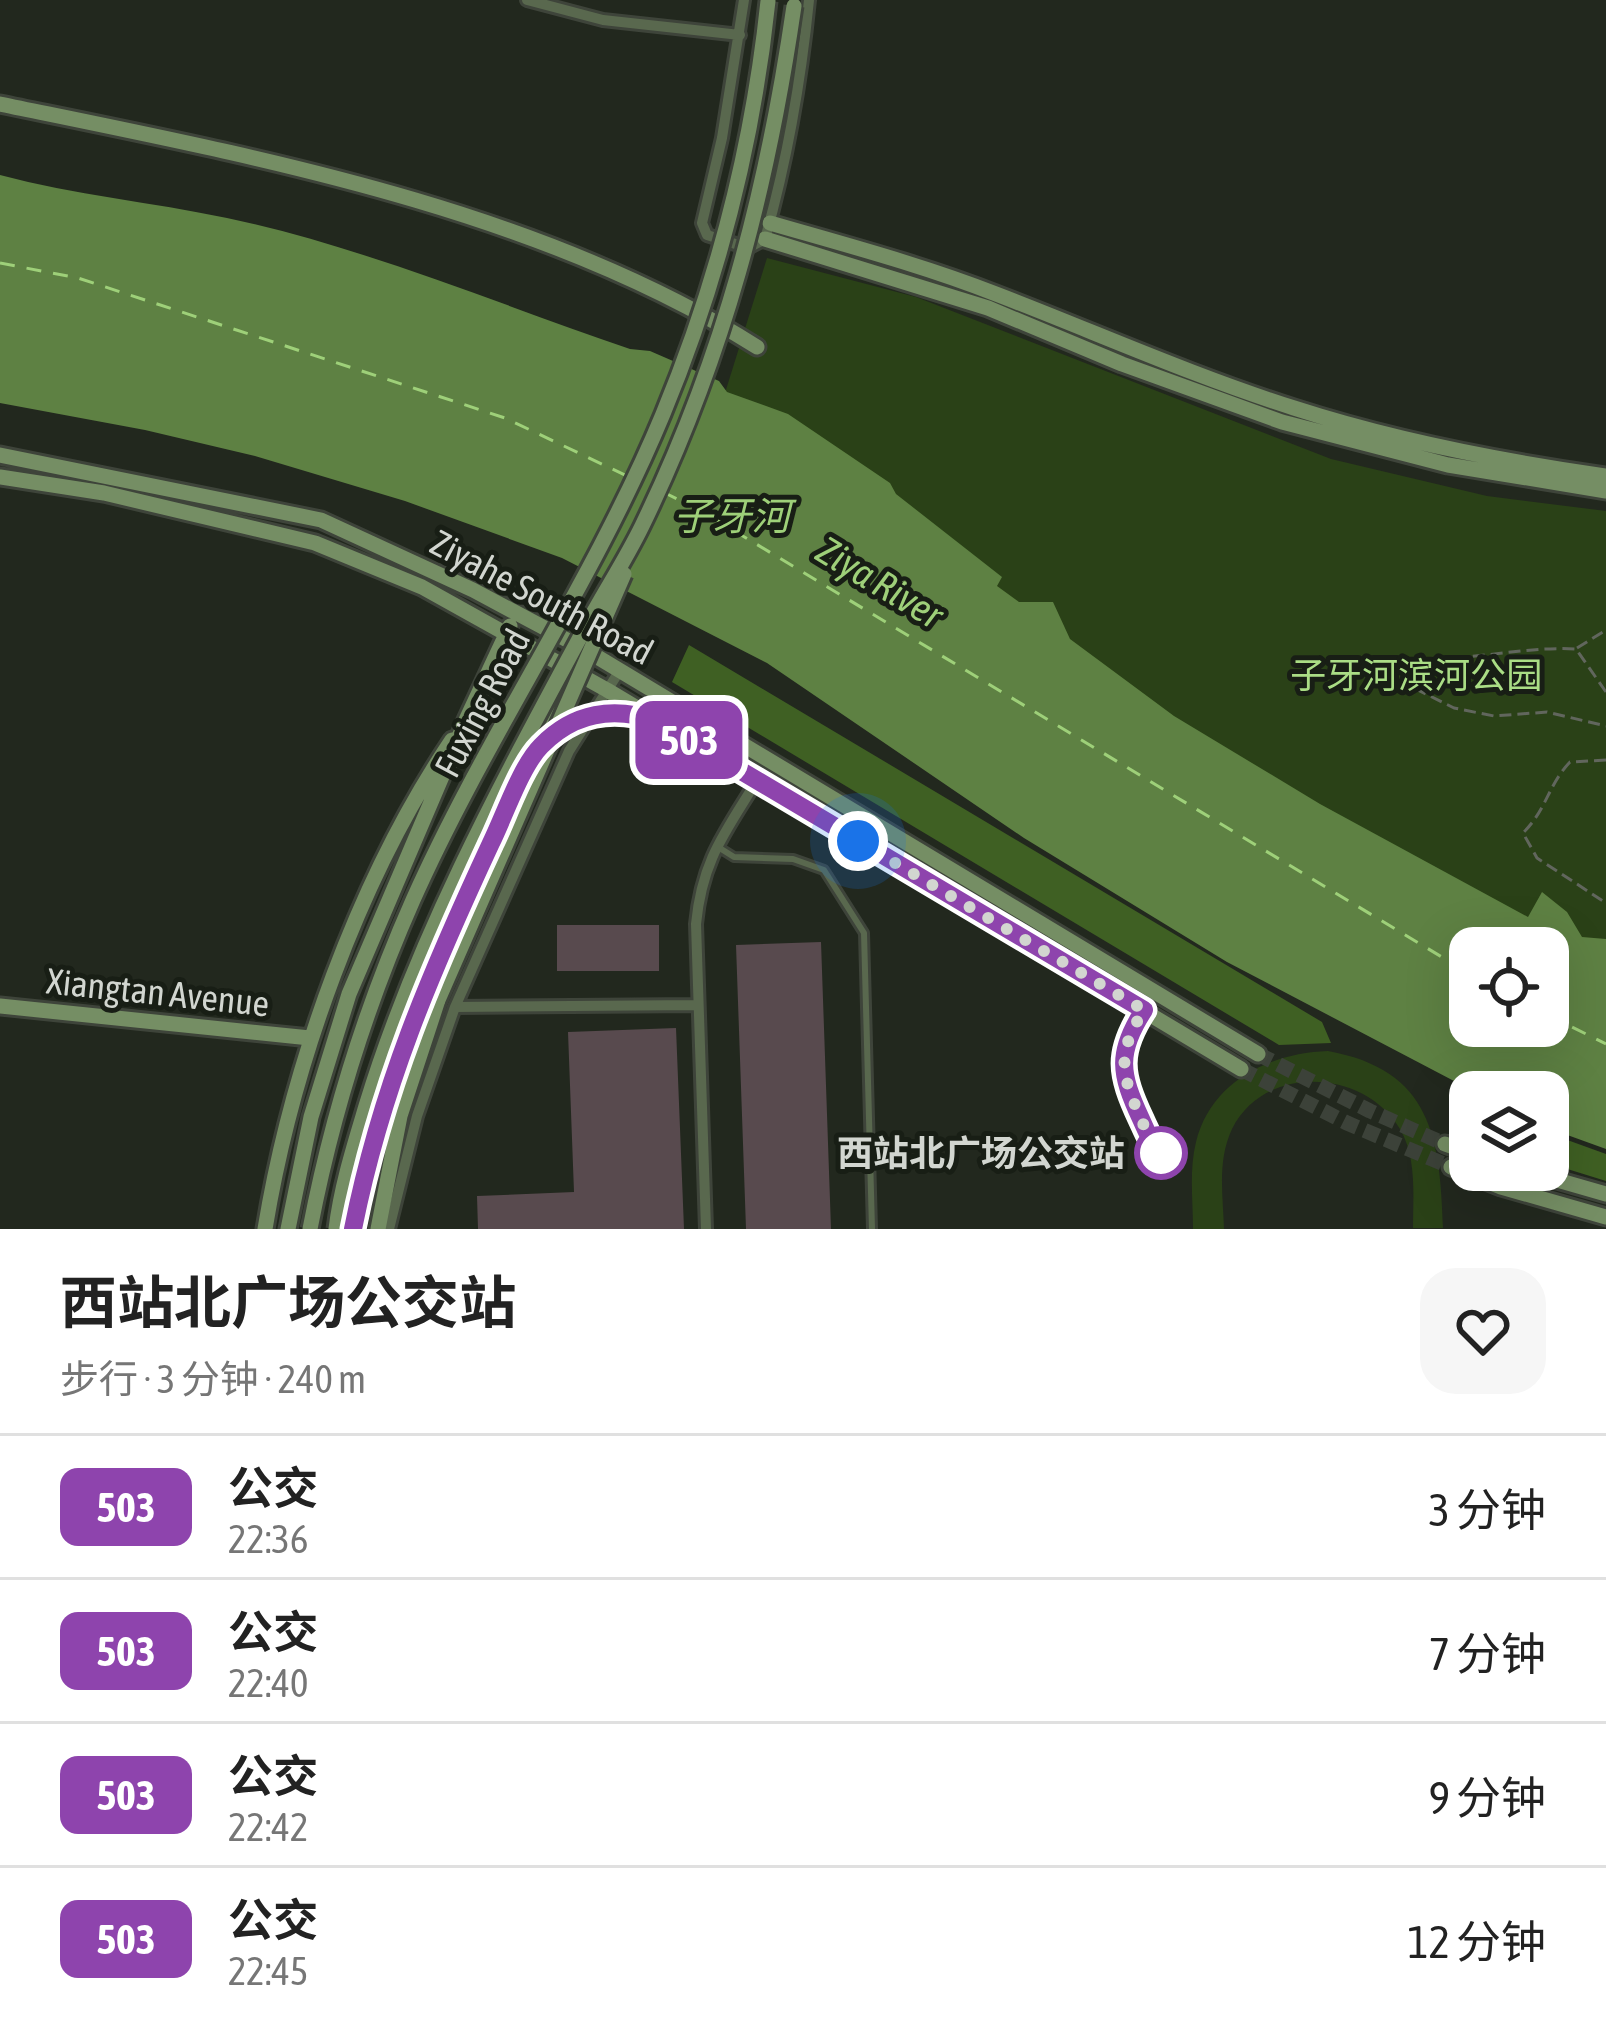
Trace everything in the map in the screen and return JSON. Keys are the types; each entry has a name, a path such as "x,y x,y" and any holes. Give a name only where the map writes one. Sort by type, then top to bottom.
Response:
{"main road":[{"name":"Fuxing Road","path":"310,1229 356,1045 415,896 600,548 663,414 691,341 737,189 762,61 768,1"},
{"name":"Fuxing Road","path":"336,1229 350,1159 415,970 524,743 639,532 696,405 734,300 799,2"},
{"path":"0,104 210,147 532,238 650,285 758,347"},
{"path":"767,231 899,260 1293,408 1415,442 1606,476"},
{"path":"767,231 988,308 1282,422 1468,470 1606,490"},
{"name":"Ziyahe South Road","path":"0,455 321,520 518,612 1258,1054"},
{"name":"Ziyahe South Road","path":"0,476 104,493 315,543 422,587 608,690 1241,1069"},
{"path":"378,1229 400,1116 438,1000 606,623 639,532"},
{"path":"288,1229 311,1117 349,994 467,718 491,667 513,636 518,612"},
{"path":"352,1229 391,1082 433,965 573,670 577,645 549,636 513,636"},
{"path":"536,751 564,728 592,715 626,711 657,721"},
{"path":"265,1229 310,1038 414,797 467,718"},
{"name":"Xiangtan Avenue","path":"0,1006 310,1038"},
{"path":"1445,1144 1449,1145"},
{"path":"1569,1183 1606,1194"},
{"path":"1515,1191 1606,1217"}],"street":[{"path":"527,0 603,20 740,35"},
{"path":"745,0 702,223 707,235 748,248 767,231 785,158 799,2"},
{"path":"389,1229 417,1116 455,1007 550,791 620,670"},
{"path":"706,1229 699,888 716,846 756,782"},
{"path":"455,1007 698,1005"}],"lane":[{"path":"716,846 734,857 793,859 824,870 864,933 872,1229"},
{"path":"1144,1010 1126,1040 1123,1069 1126,1086 1161,1153"}],"path":[{"path":"1606,630 1576,649 1524,649 1467,660 1414,658 1406,684 1454,708 1494,716 1547,712 1606,726"},
{"path":"1576,649 1606,692"},
{"path":"1606,760 1570,762 1552,781 1549,802 1523,833 1537,858 1606,903"}],"green space":[{"name":"子牙河滨河公园","path":"767,258 916,297 1331,459 1487,496 1606,511 1606,977 1569,958 1569,927 1504,927 715,425"},
{"path":"1328,1051 1363,1060 1389,1074 1423,1113 1438,1165 1443,1228 1413,1228 1409,1152 1400,1129 1384,1109 1364,1094 1315,1082 1290,1084 1247,1108 1232,1129 1224,1153 1224,1229 1193,1229 1194,1153 1215,1102 1246,1074 1265,1065"}],"shaded area":[{"path":"689,645 1322,1022 1331,1043 1279,1045 672,682"},
{"path":"1569,1141 1606,1154 1606,1181 1569,1170"}],"water":[{"name":"子牙河","path":"0,175 227,218 329,244 630,349 650,351 719,381 727,392 788,414 890,483 896,494 1002,577 997,586 1019,602 1053,602 1070,639 1174,716 1320,804 1528,917 1542,892 1567,912 1582,937 1606,939 1606,1149 1569,1136 1569,1071 1449,1071 1449,1078 1227,962 1024,838 767,663 562,558 405,501 255,456 0,403"}],"building":[{"path":"557,925 659,925 659,971 557,971"},
{"path":"821,942 831,1229 746,1229 736,945"},
{"path":"676,1028 684,1229 478,1229 477,1196 574,1192 568,1032"}],"ferry route":[{"path":"0,263 78,278 505,418 627,476"},
{"path":"663,492 1449,961"},
{"path":"1569,1026 1606,1044"}],"tunnel":[{"path":"1258,1054 1445,1144"},
{"path":"1241,1069 1347,1123 1449,1166"}],"bus line":[{"name":"503","path":"353,1229 364,1174 405,1038 433,965 536,751 577,721 615,710 657,721 1144,1010 1126,1040 1123,1069 1126,1086 1161,1153"}],"place":[{"name":"西站北广场公交站","path":"1161,1153"}],"route":[{"path":"858,841 1144,1010 1126,1040 1123,1069 1126,1086 1161,1153"}],"water label":[{"name":"Ziya River","path":"880,582"}]}
